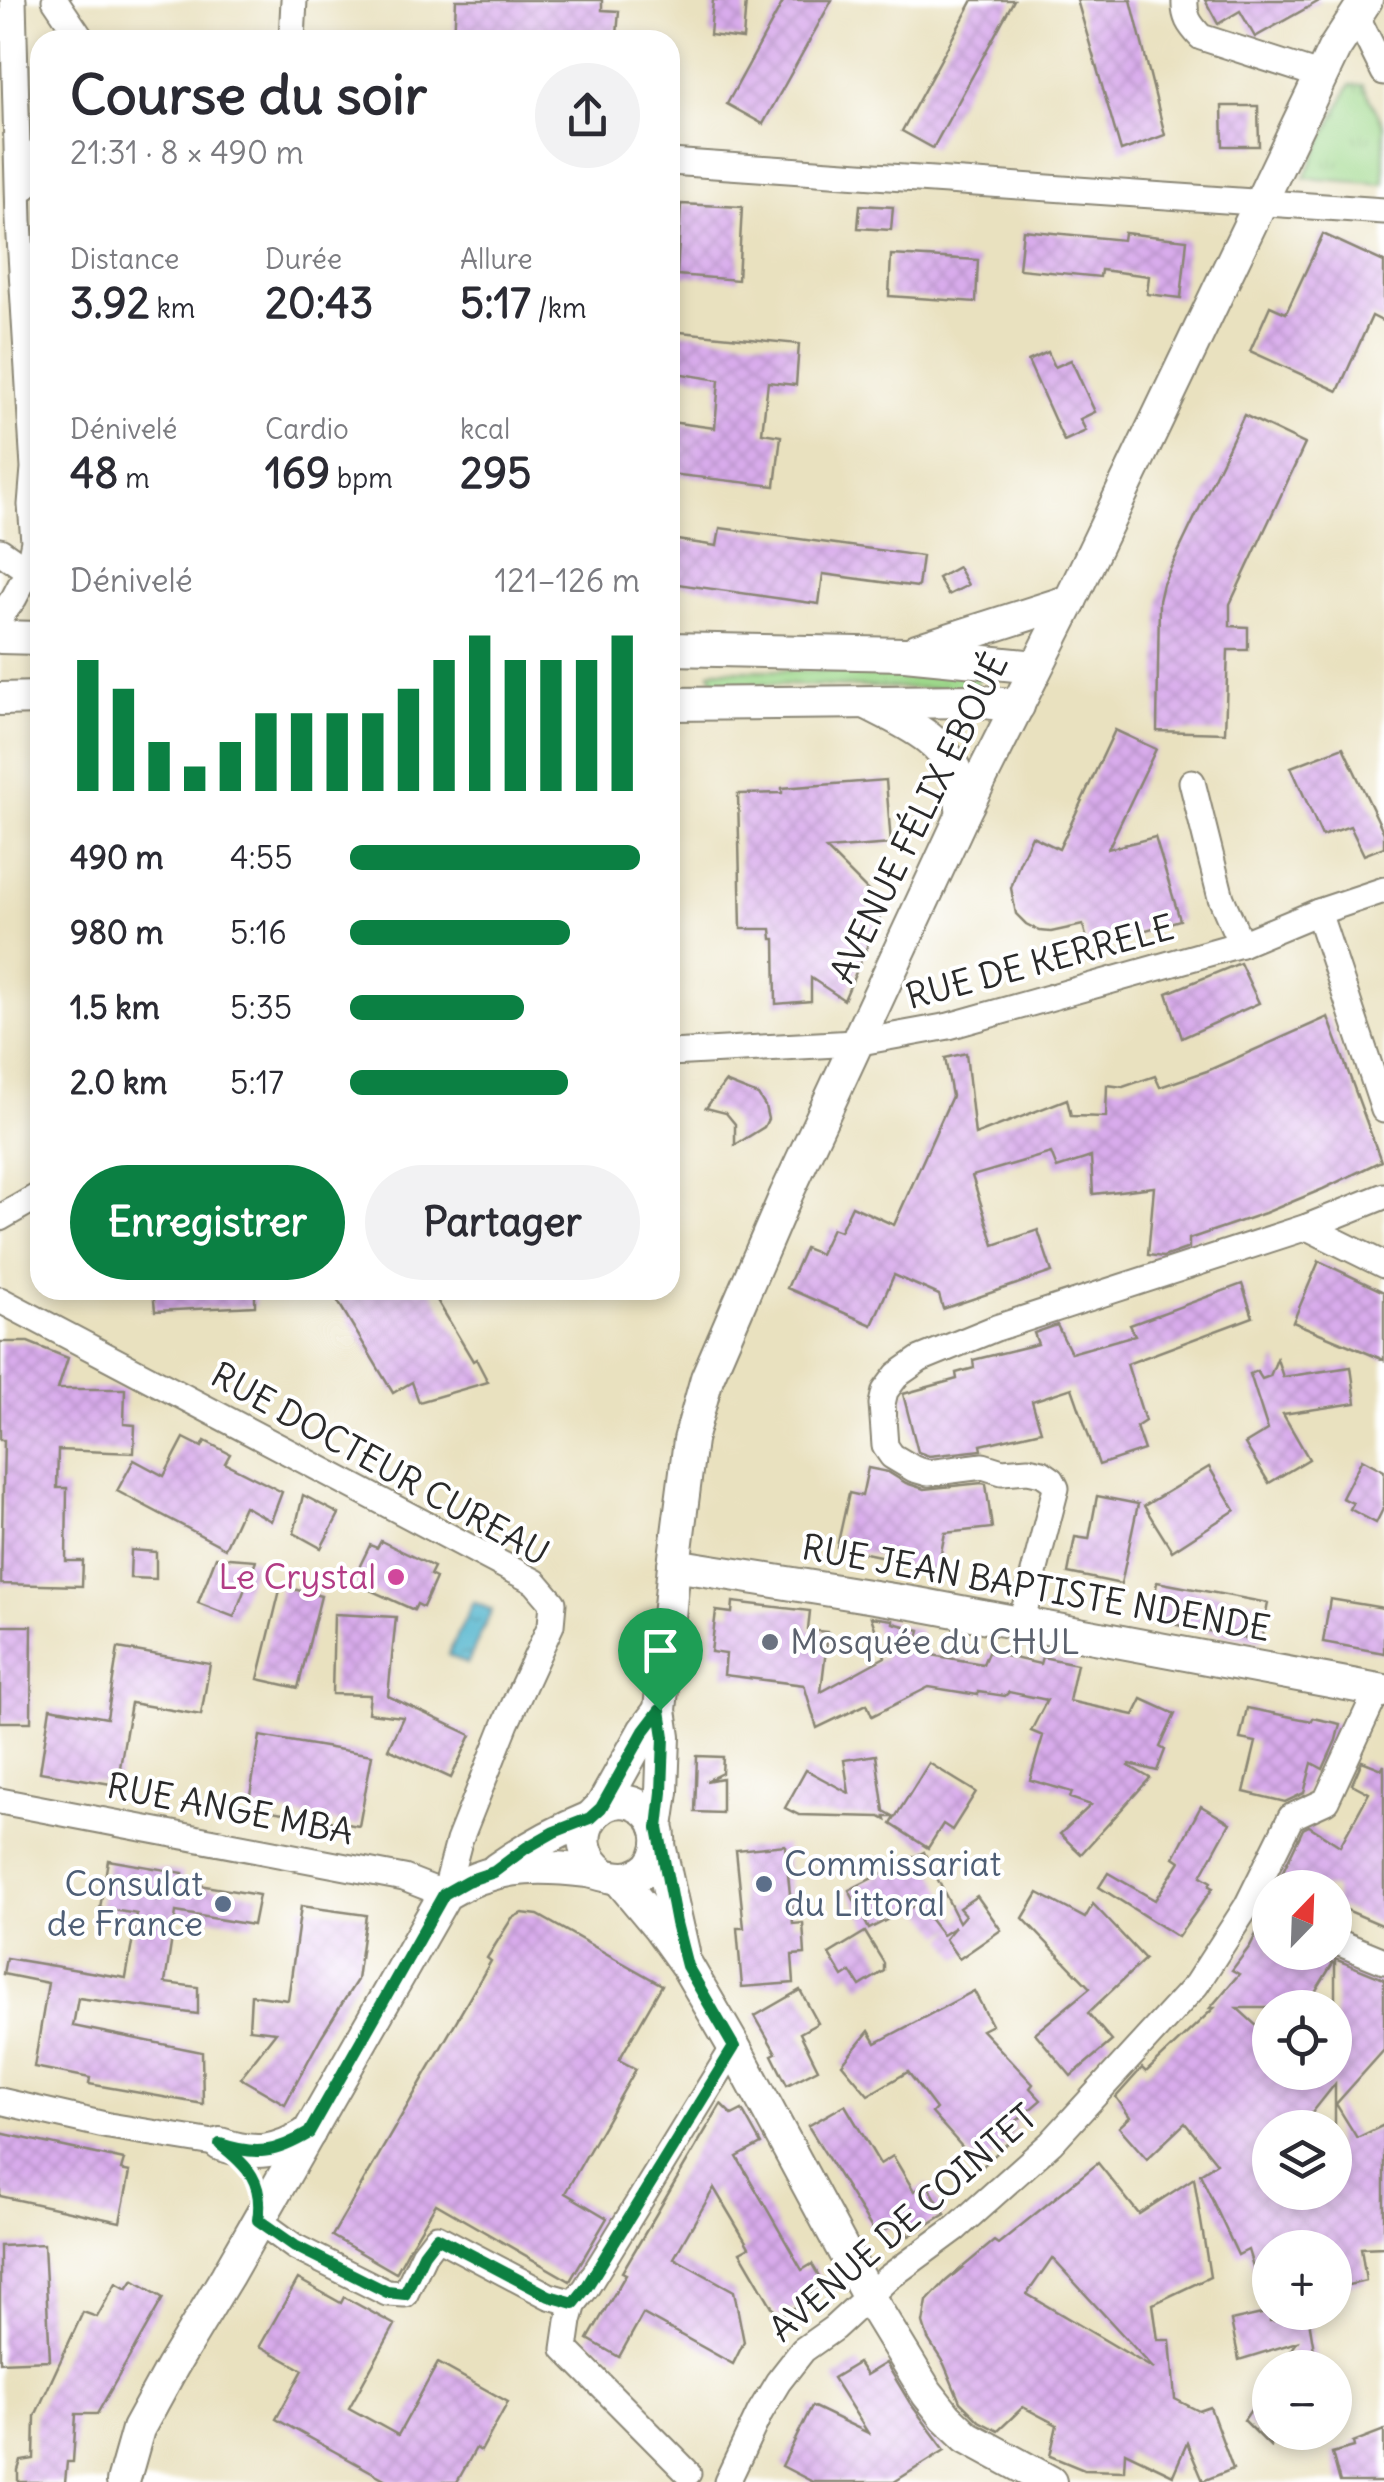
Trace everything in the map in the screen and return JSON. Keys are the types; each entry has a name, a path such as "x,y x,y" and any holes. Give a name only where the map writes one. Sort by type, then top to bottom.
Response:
{"main road":[{"name":"AVENUE FÉLIX EBOUÉ","path":"687,1966 658,1836 664,1737 660,1710 690,1440 707,1378 855,1043 962,814 1070,601 1334,50 1361,8"},
{"path":"905,654 1070,601"},
{"path":"0,637 30,638"},
{"path":"680,649 905,654 1036,667"},
{"path":"680,704 977,701 1018,706"},
{"path":"865,702 924,734 949,758 958,780 962,814"},
{"name":"RUE JEAN BAPTISTE NDENDE","path":"674,1565 918,1604 1380,1691"},
{"path":"660,1710 585,1829 583,1842 592,1866 611,1876 659,1926 687,1966 868,2296 927,2393 968,2437 1050,2482"},
{"path":"123,2482 138,2429 444,1894 494,1872 527,1868 611,1876 642,1873 656,1856 658,1836 644,1809 623,1802 540,1840 494,1872"},
{"path":"220,2144 242,2152 264,2152 282,2148 309,2133"},
{"path":"220,2144 238,2158 257,2184 258,2220"}],"street":[{"path":"14,0 19,221 30,377"},
{"path":"56,0 76,30"},
{"path":"292,30 294,0"},
{"path":"1185,0 1188,24 1200,36 1322,76"},
{"path":"1361,8 1384,72"},
{"path":"19,221 30,159"},
{"path":"680,163 1384,212"},
{"path":"0,551 30,570"},
{"path":"0,617 30,581"},
{"path":"1192,782 1221,898 1241,944"},
{"name":"RUE DE KERRELE","path":"680,1052 855,1043 949,1026 1241,944 1384,890"},
{"path":"1318,912 1384,1110"},
{"path":"1021,1623 1056,1488 1052,1480 1028,1470 1002,1472 983,1466 928,1474 892,1456 885,1446 882,1404 885,1391 897,1375 920,1359 996,1328 1307,1227 1384,1196"},
{"path":"0,1218 30,1201"},
{"path":"1307,1227 1384,1265"},
{"name":"RUE DOCTEUR CUREAU","path":"0,1300 535,1582 552,1603 551,1625 499,1740 459,1841 444,1894"},
{"name":"AVENUE DE COINTET","path":"1273,1870 1292,1817 1326,1802 1380,1691"},
{"name":"RUE ANGE MBA","path":"0,1801 404,1878 444,1894"},
{"name":"AVENUE DE COINTET","path":"727,2482 760,2412 802,2350 966,2219 1051,2143 1252,1919"},
{"path":"1352,1948 1384,1961"},
{"path":"688,2473 565,2349 574,2303 734,2047"},
{"path":"0,2101 109,2126 220,2144"},
{"path":"258,2220 295,2246 387,2292 405,2294 424,2254 437,2237 549,2296 574,2303"}],"green space":[{"path":"1350,85 1363,85 1384,126 1384,184 1304,178"},
{"path":"965,671 978,678 975,690 715,683 710,672"}],"water":[{"path":"473,1602 492,1610 467,1664 448,1655"}],"building":[{"path":"456,0 602,0 602,10 619,11 617,30 454,30"},
{"path":"713,0 746,0 743,39 710,35"},
{"path":"784,0 832,0 763,124 727,104"},
{"path":"973,0 1014,0 933,148 902,131"},
{"path":"1077,0 1131,0 1165,135 1121,151"},
{"path":"1205,0 1321,0 1255,37 1240,11 1218,24"},
{"path":"1222,106 1258,106 1259,146 1223,146"},
{"path":"681,204 742,207 738,280 680,275"},
{"path":"860,205 893,207 891,230 858,228"},
{"path":"1023,230 1123,240 1124,233 1187,240 1181,298 1147,294 1149,276 1101,270 1100,277 1019,269"},
{"path":"1323,234 1384,262 1384,322 1372,316 1338,391 1250,351 1270,306 1286,313"},
{"path":"891,255 978,260 976,302 889,296"},
{"path":"680,332 799,344 796,385 768,382 762,433 781,436 775,486 680,475 680,423 715,428 719,380 680,374"},
{"path":"1048,352 1055,367 1071,360 1095,412 1080,419 1086,431 1064,441 1028,361"},
{"path":"1244,415 1305,444 1230,604 1230,626 1248,627 1248,650 1228,650 1225,733 1157,731 1159,601 1163,584"},
{"path":"720,528 922,556 918,587 823,574 819,604 680,584 680,540 717,546"},
{"path":"958,567 968,585 948,595 938,578"},
{"path":"1115,730 1156,749 1108,849 1155,837 1180,920 1089,947 1083,925 1051,932 1026,924 1016,914 1011,888 1032,836 1059,849"},
{"path":"1343,747 1384,833 1384,847 1364,855 1350,826 1322,836 1291,767"},
{"path":"886,780 891,844 826,849 875,898 888,898 844,1000 811,978 811,1001 776,1004 775,939 771,929 741,929 738,794 782,793 782,788"},
{"path":"1240,963 1259,1003 1182,1038 1167,993"},
{"path":"1328,1017 1381,1161 1265,1213 1189,1239 1189,1248 1163,1257 1148,1255 1154,1187 1093,1194 1091,1157 1057,1168 1051,1153 972,1176 994,1245 1038,1230 1052,1272 943,1309 939,1295 894,1275 872,1325 787,1288 805,1248 820,1254 832,1228 840,1231 852,1206 894,1225 952,1096 945,1058 966,1053 975,1135 1067,1099 1071,1116 1106,1117 1107,1085 1123,1087 1155,1076 1160,1087 1207,1071"},
{"path":"725,1082 758,1095 768,1119 764,1127 735,1145 735,1124 726,1113 706,1108"},
{"path":"1319,1261 1384,1292 1384,1360 1293,1322"},
{"path":"1242,1284 1253,1317 1127,1364 1145,1421 1136,1427 1144,1450 1099,1465 1072,1388 1032,1401 1041,1431 981,1445 982,1450 929,1456 918,1452 903,1394 957,1379 956,1373 974,1368 973,1360 1038,1344 1034,1333 1057,1325 1071,1353 1135,1335 1130,1325"},
{"path":"154,1300 255,1300 255,1306 155,1311"},
{"path":"337,1300 437,1300 488,1382 419,1402 412,1382 393,1393"},
{"path":"0,1342 28,1342 68,1358 58,1389 125,1389 124,1424 135,1425 134,1453 58,1450 57,1488 67,1488 66,1561 83,1561 82,1586 1,1584 4,1440 0,1440"},
{"path":"1277,1359 1283,1377 1351,1367 1356,1403 1283,1414 1309,1459 1269,1483 1245,1444 1268,1430 1250,1374 1257,1371 1262,1379 1270,1376"},
{"path":"184,1438 202,1447 205,1441 230,1454 225,1463 282,1492 271,1521 244,1506 225,1548 117,1491 134,1460 164,1476"},
{"path":"1362,1459 1384,1471 1384,1507 1376,1523 1350,1509 1353,1503 1342,1498"},
{"path":"1209,1467 1235,1510 1172,1551 1144,1506"},
{"path":"868,1468 888,1472 924,1489 986,1484 992,1528 945,1533 937,1572 837,1547 849,1493 862,1496"},
{"path":"303,1495 339,1514 321,1548 294,1533"},
{"path":"1097,1496 1138,1504 1121,1584 1068,1573 1075,1537 1089,1539"},
{"name":"Le Crystal","path":"381,1541 434,1567 430,1575 436,1578 423,1607 417,1604 414,1610 352,1582 370,1545 377,1548"},
{"path":"131,1550 156,1552 156,1579 130,1578"},
{"path":"216,1557 256,1560 234,1617 198,1603"},
{"path":"1157,1582 1268,1603 1261,1641 1151,1620"},
{"path":"281,1586 321,1596 298,1688 258,1679"},
{"path":"1330,1599 1384,1608 1384,1653 1323,1642"},
{"path":"733,1602 810,1611 808,1630 828,1632 821,1692 885,1657 871,1617 893,1620 920,1630 915,1652 983,1664 988,1652 1040,1664 1042,1657 1077,1664 1069,1701 1134,1715 1142,1699 1175,1714 1160,1747 1165,1750 1157,1771 1130,1764 1150,1778 1081,1854 1060,1834 1091,1805 1070,1798 1072,1792 1030,1780 1043,1736 1031,1731 1047,1700 1009,1692 1005,1696 978,1695 929,1687 872,1716 867,1704 817,1728 804,1685 724,1675 726,1654 711,1652 716,1611 732,1613"},
{"path":"334,1614 396,1617 388,1696 471,1735 451,1778 388,1749 403,1717 368,1713 370,1695 332,1694"},
{"path":"0,1626 32,1626 31,1722 0,1722"},
{"path":"118,1648 210,1664 201,1715 131,1703 117,1785 40,1772 50,1708 107,1718"},
{"path":"1247,1708 1340,1724 1323,1769 1312,1763 1304,1793 1285,1802 1244,1792 1256,1742 1240,1739"},
{"path":"260,1736 372,1755 359,1826 248,1807"},
{"path":"876,1755 884,1811 895,1817 885,1817 886,1820 799,1815 785,1808 806,1770 849,1793 844,1760"},
{"path":"697,1756 723,1757 722,1773 706,1781 722,1778 722,1813 695,1812"},
{"path":"1362,1761 1382,1769 1384,1765 1384,1926 1352,1912 1352,1870 1284,1870 1303,1829 1309,1826 1340,1846 1369,1793 1352,1784"},
{"path":"929,1763 976,1792 952,1830 943,1824 928,1848 891,1824"},
{"path":"1201,1806 1230,1823 1201,1876 1213,1888 1178,1937 1099,1887 1108,1873 1155,1900 1180,1861 1174,1857"},
{"path":"785,1845 793,1924 803,1923 805,1954 792,1955 794,1983 742,1987 737,1928 744,1928 736,1850"},
{"path":"924,1852 959,1922 965,1915 959,1908 977,1896 1001,1930 959,1959 945,1939 955,1927 942,1935 918,1904 869,1929 849,1890"},
{"path":"108,1860 183,1873 181,1882 259,1895 253,1925 176,1912 165,1983 198,1987 198,2014 78,1998 73,2026 202,2052 203,2104 89,2084 90,2078 34,2067 48,1983 3,1974 6,1958 126,1978 137,1914 100,1908"},
{"path":"1038,1893 1085,1918 1093,1904 1145,1959 1088,2013 1112,2041 1071,2076 1035,2033 1090,1988 1023,1918"},
{"path":"301,1906 366,1915 357,1980 285,2104 240,2078 276,2032 249,2029 251,1995 288,2000"},
{"path":"522,1913 538,1915 662,1985 619,2060 636,2069 565,2193 607,2218 570,2281 436,2204 396,2273 332,2236 491,1961 487,1958 512,1918"},
{"path":"865,1932 884,1963 884,1971 860,1986 851,1972 843,1977 829,1954"},
{"path":"1252,1942 1252,1970 1329,1970 1316,1990 1252,1990 1252,2008 1237,2008 1252,2022 1252,2090 1330,2090 1314,2110 1252,2110 1252,2210 1352,2210 1352,2130 1357,2138 1384,2125 1384,2247 1361,2248 1366,2281 1352,2284 1352,2230 1252,2230 1252,2263 1248,2250 1238,2255 1200,2174 1217,2163 1185,2123 1147,2159 1119,2127 1130,2117 1116,2097 1142,2068 1146,2072 1214,2008 1210,2008 1239,1974 1232,1970"},
{"path":"1352,1966 1384,1979 1384,2050 1352,2086 1352,1990 1335,1990 1335,1970 1352,1970"},
{"path":"800,1990 818,2023 800,2033 818,2069 787,2085 772,2055 776,2053 755,2016"},
{"path":"974,1991 992,2025 982,2030 1033,2084 1030,2088 1041,2100 1013,2124 1016,2128 1009,2135 1013,2138 981,2168 932,2113 936,2109 908,2072 868,2095 842,2064 869,2031 876,2043"},
{"path":"1335,2090 1348,2090 1336,2104 1340,2110 1335,2110"},
{"path":"721,2104 732,2115 742,2110 761,2144 737,2157 802,2270 812,2264 819,2276 808,2300 778,2317 740,2252 749,2247 714,2188 674,2258 734,2291 744,2342 733,2364 643,2314 619,2357 588,2339 626,2274 622,2272"},
{"path":"845,2105 880,2164 893,2156 914,2191 927,2184 945,2214 909,2236 900,2221 876,2235 808,2126"},
{"path":"0,2133 124,2160 121,2170 130,2172 120,2222 0,2196"},
{"path":"1098,2163 1139,2214 1194,2178 1210,2277 1153,2304 1158,2340 1170,2340 1175,2399 1199,2411 1210,2407 1233,2469 1203,2481 1187,2443 1173,2475 1125,2452 1124,2471 1084,2470 1050,2456 1057,2425 1023,2407 998,2431 979,2421 960,2402 923,2323 927,2301 994,2241 998,2244","holes":["1052,2258 1154,2369 1027,2294"]},
{"path":"44,2244 50,2360 0,2362 0,2246"},
{"path":"298,2279 341,2303 344,2297 395,2325 349,2408 398,2435 438,2363 508,2402 481,2451 476,2448 457,2482 390,2482 276,2419 303,2370 260,2346"},
{"path":"133,2280 163,2298 97,2414 76,2414 73,2462 67,2462 65,2482 18,2482 21,2461 34,2459 35,2416 83,2312 97,2317 116,2283 127,2289"},
{"path":"1252,2316 1252,2330 1311,2330 1314,2350 1292,2350 1297,2342 1271,2350 1252,2350 1252,2356 1239,2360 1231,2321"},
{"path":"858,2363 866,2375 886,2363 945,2450 894,2482 813,2482 782,2466 812,2406 868,2433 833,2378"},
{"path":"1252,2408 1252,2428 1244,2420"},
{"path":"1384,2430 1384,2482 1340,2482 1332,2453 1352,2450 1353,2442"}],"place":[{"name":"Le Crystal","path":"396,1577"},
{"name":"Mosquée du CHUL","path":"770,1642"},
{"name":"Commissariat du Littoral","path":"764,1884"},
{"name":"Consulat de France","path":"223,1904"}],"route":[{"path":"660,1710 664,1737 658,1828 676,1923 687,1966 734,2047 586,2288 574,2303 549,2296 437,2237 424,2254 405,2294 387,2292 295,2246 258,2220 257,2184 238,2158 220,2144 242,2152 264,2152 282,2148 309,2133 444,1894 494,1872 554,1832 590,1818 601,1808 660,1710"}]}
